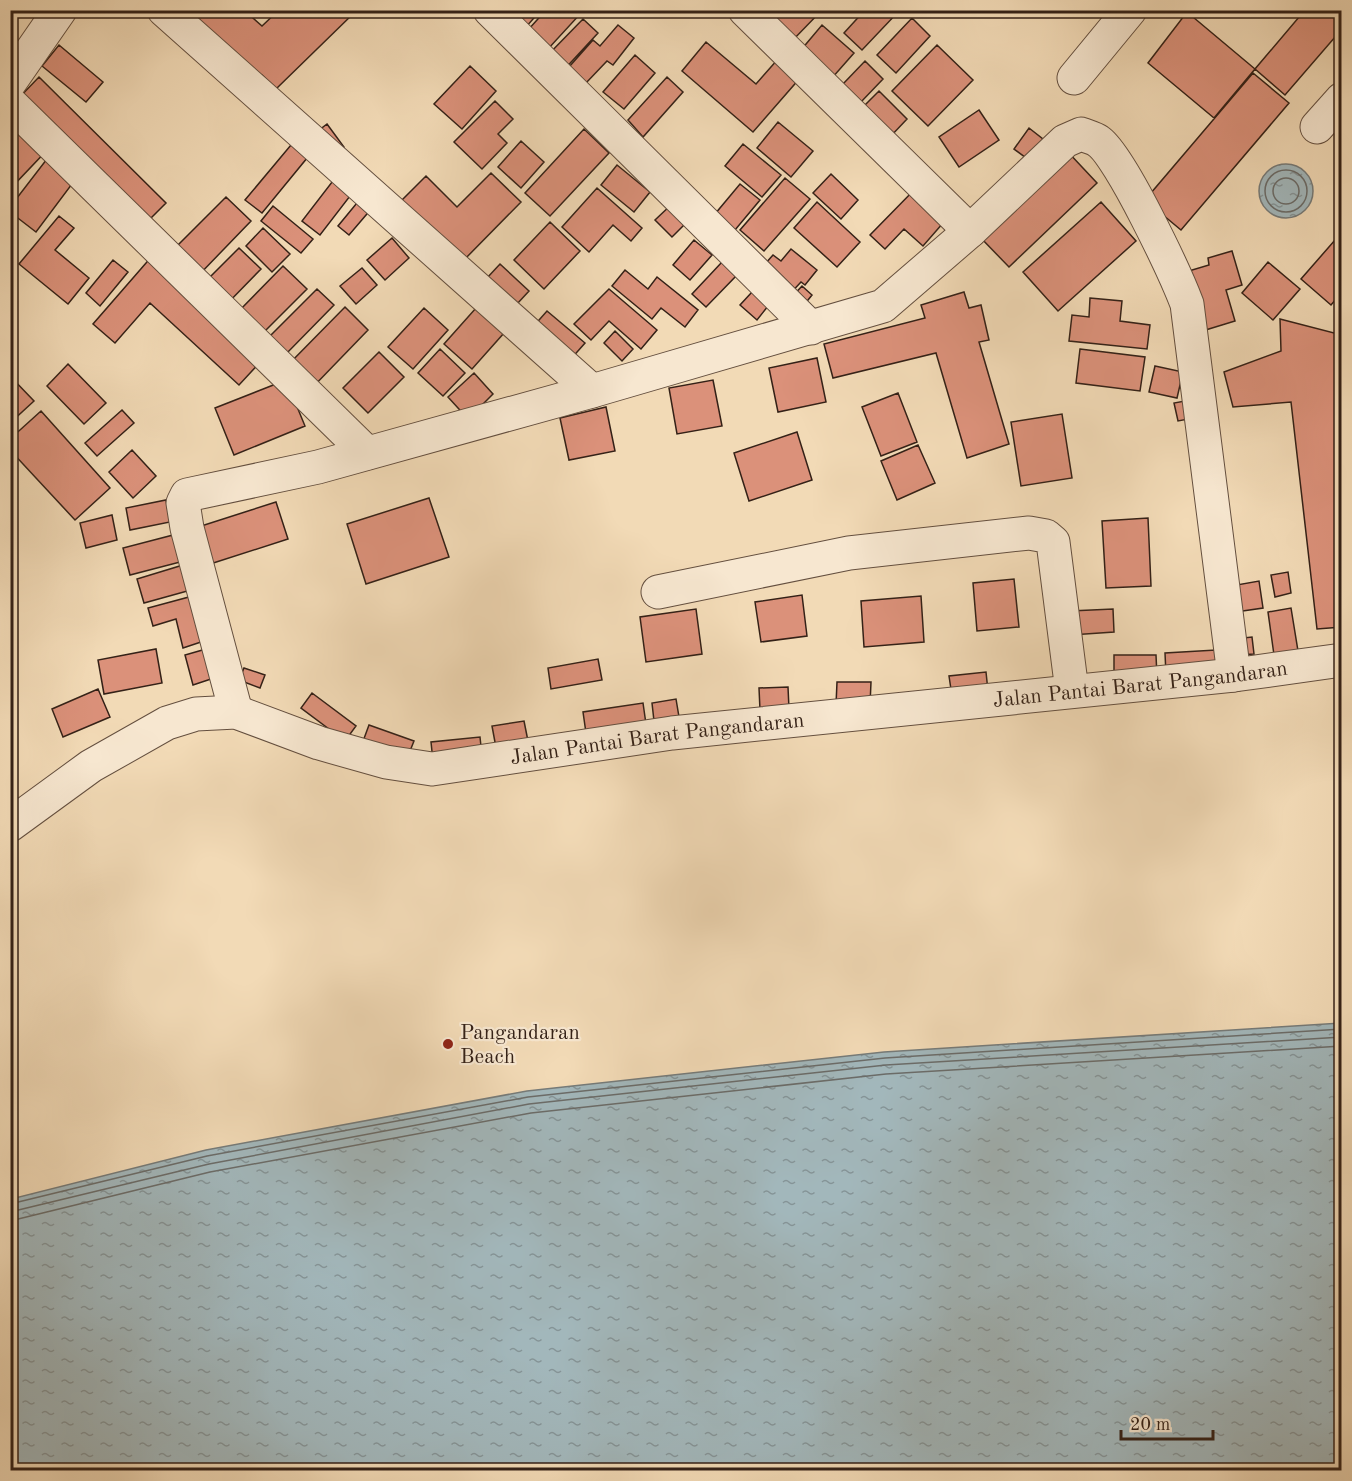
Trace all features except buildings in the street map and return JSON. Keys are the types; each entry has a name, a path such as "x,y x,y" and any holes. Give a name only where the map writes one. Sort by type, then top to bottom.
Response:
{"street":[{"path":"10,82 60,10"},
{"path":"164,10 592,391"},
{"path":"490,10 811,328"},
{"path":"745,10 970,231"},
{"path":"1074,78 1130,10"},
{"path":"1317,127 1341,99"},
{"path":"10,103 367,453"},
{"path":"236,712 187,528 184,500 187,495 367,453 592,391 883,306 970,231 1065,141 1081,134 1099,141 1117,161 1179,281 1187,304 1234,675"},
{"path":"658,592 849,553 1029,533 1046,536 1053,542 1060,580 1072,692"},
{"name":"Jalan Pantai Barat Pangandaran","path":"10,825 91,766 167,723 196,714 236,712 319,743 386,762 432,769 672,733 1234,675 1341,660"}],"water":[{"path":"1281,164 1291,164 1305,172 1311,181 1313,191 1311,201 1305,210 1291,218 1281,218 1264,206 1259,196 1259,186 1271,169"},
{"path":"1341,1023 1341,1470 11,1470 11,1199 206,1150 527,1091 884,1052"}],"place":[{"name":"Pangandaran Beach","path":"448,1044"}]}
